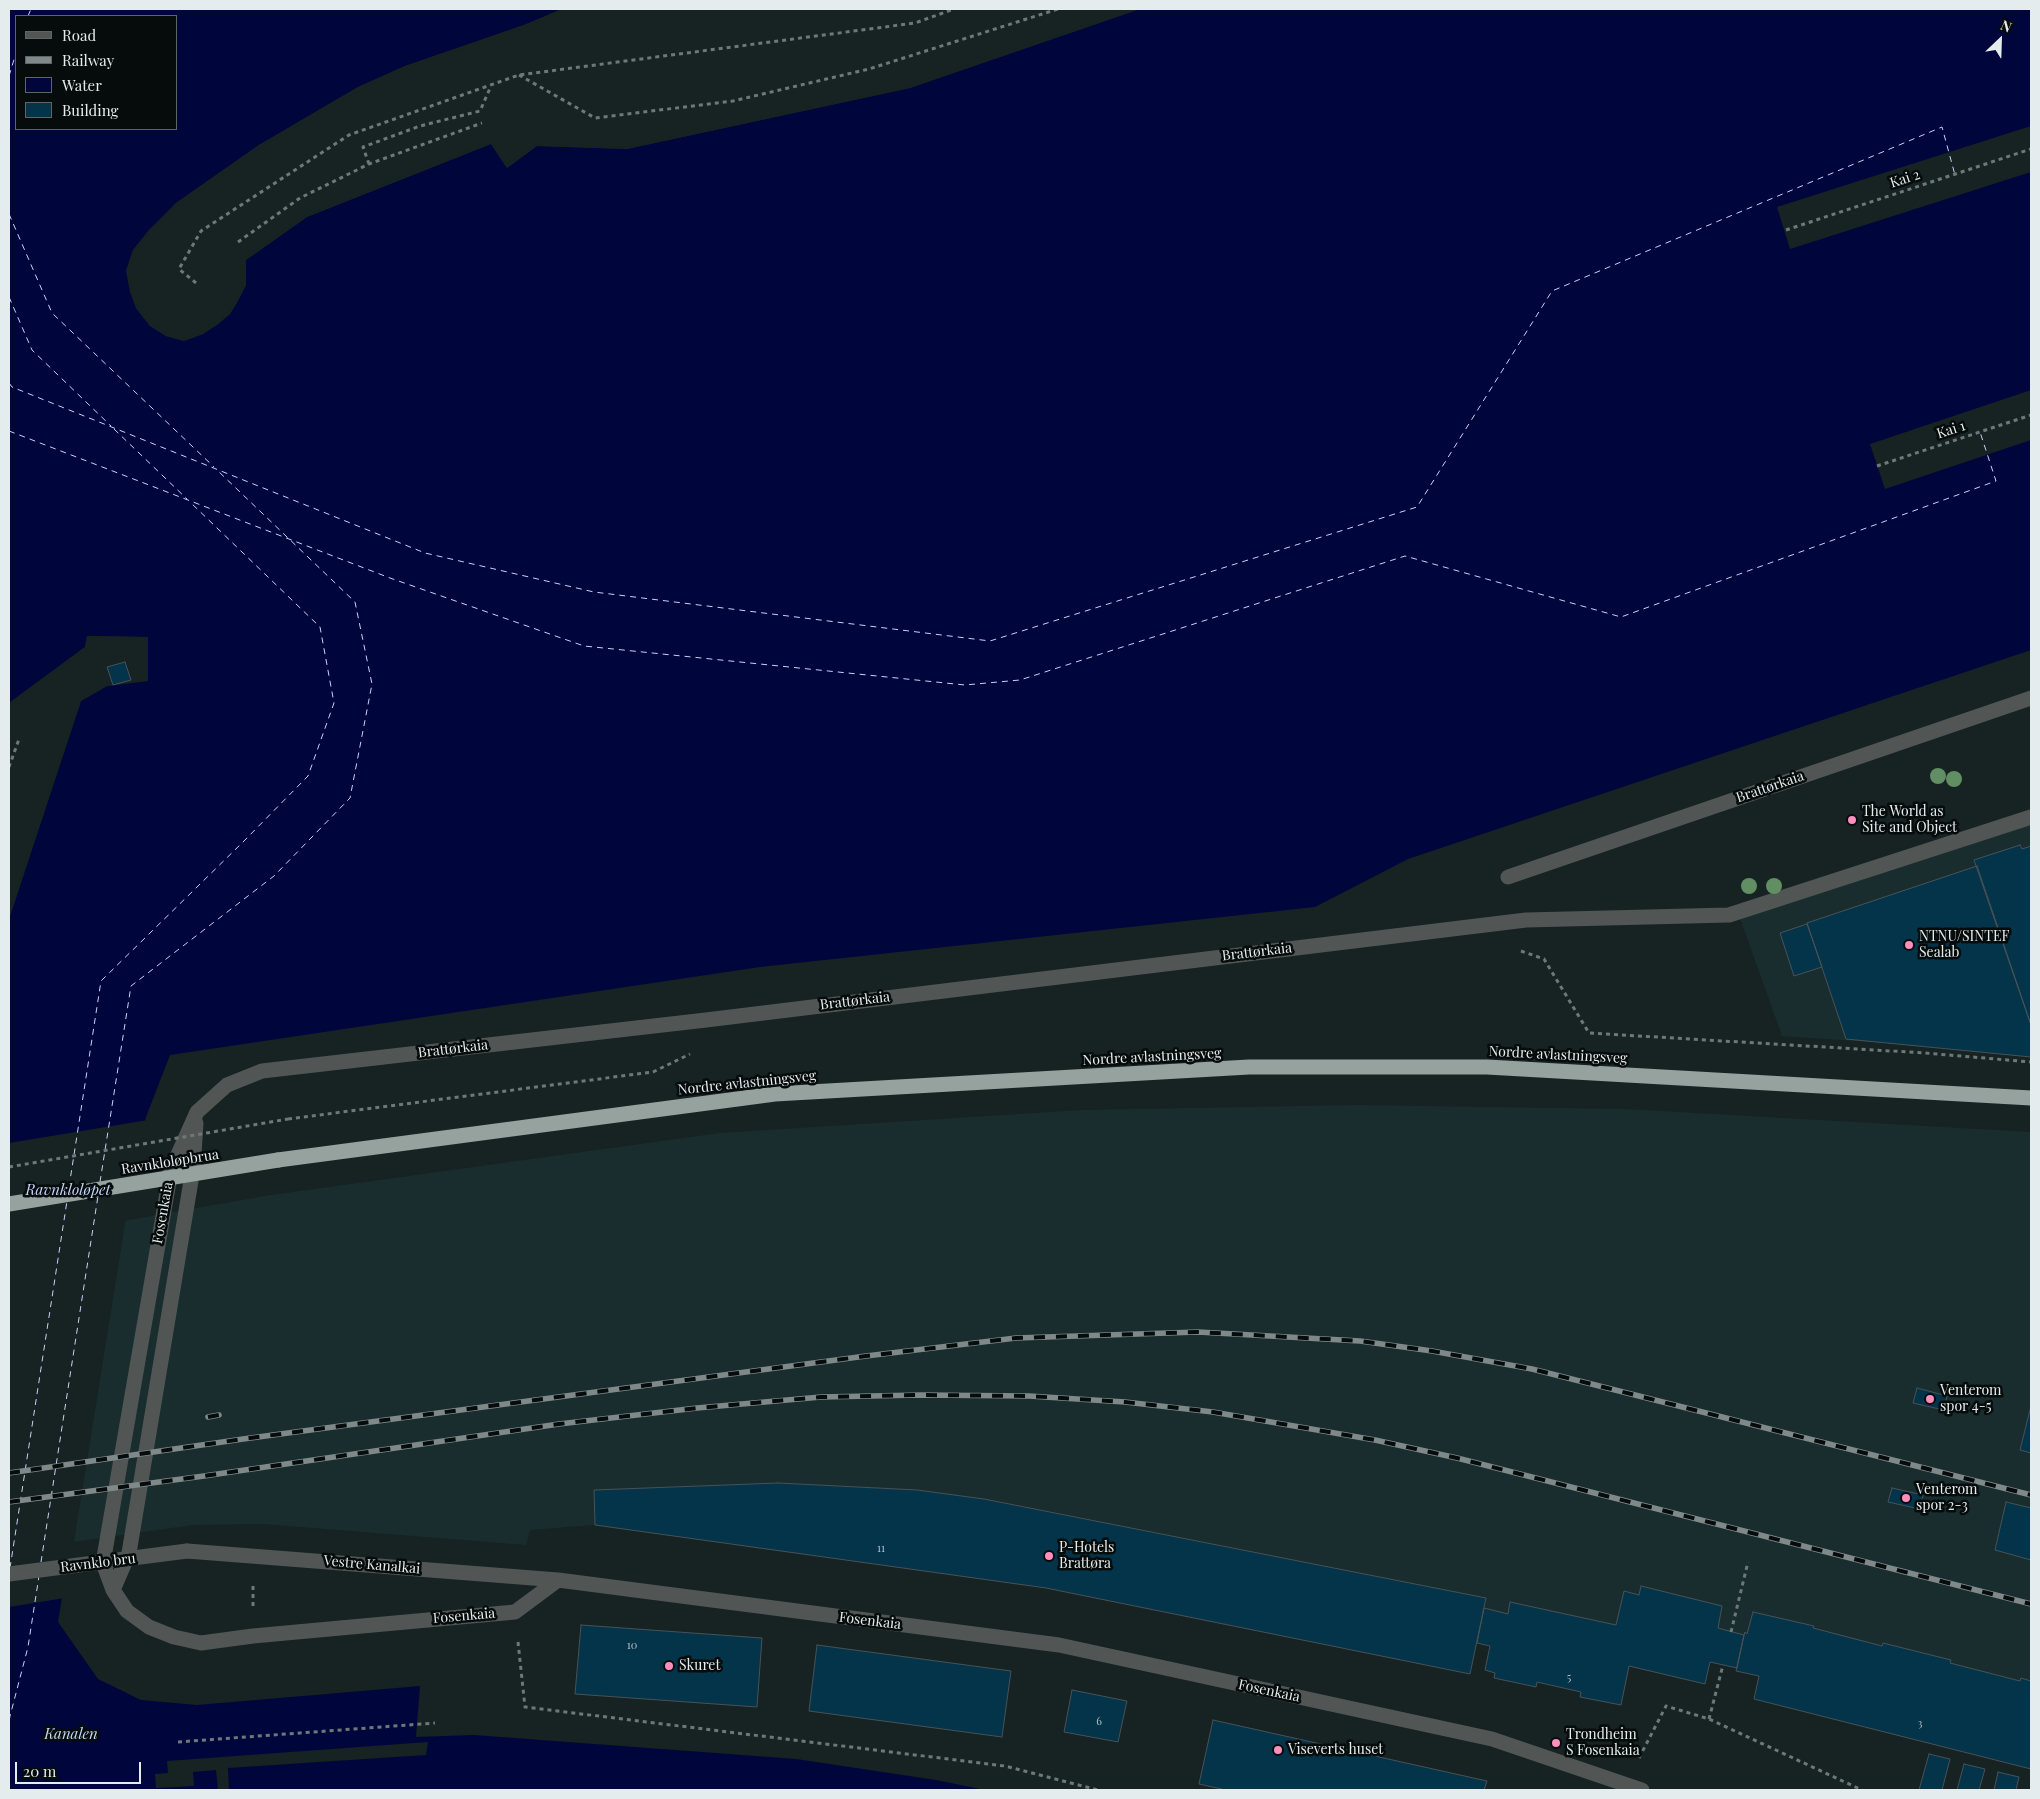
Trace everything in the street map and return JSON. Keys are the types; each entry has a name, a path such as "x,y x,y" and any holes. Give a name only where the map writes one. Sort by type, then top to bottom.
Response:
{"highway":[{"name":"Nordre avlastningsveg","path":"278,1160 775,1094 1249,1067 1487,1067 2031,1098"},
{"name":"Ravnkloløpbrua","path":"9,1204 278,1160"}],"street":[{"name":"Brattørkaia","path":"1508,877 2031,698"},
{"name":"Brattørkaia","path":"196,1112 227,1086 262,1071 686,1022 1505,922 1730,915 2031,817"},
{"name":"Fosenkaia","path":"196,1112 171,1170 103,1563 112,1590 127,1611 149,1627 174,1637 200,1643 253,1636 515,1612 558,1580 1059,1645 1492,1740 1642,1790"},
{"name":"Fosenkaia","path":"112,1590 129,1552 194,1169 196,1112"},
{"name":"Ravnklo bru","path":"9,1574 187,1551"},
{"name":"Vestre Kanalkai","path":"187,1551 558,1580"}],"path":[{"path":"196,282 179,269 201,231 349,135 519,75 915,23 954,9"},
{"path":"519,75 595,118 733,101 868,69 1058,9"},
{"path":"369,164 363,147 420,126 480,111 491,85"},
{"path":"238,242 300,198 369,164 482,123"},
{"name":"Kai 2","path":"1786,230 2031,150"},
{"name":"Kai 1","path":"1877,466 2031,415"},
{"path":"9,767 18,739"},
{"path":"1505,922 1512,947 1530,956 1544,959 1589,1033 1925,1053 2031,1062"},
{"path":"9,1168 288,1119"},
{"path":"1731,1632 1748,1562"},
{"path":"253,1582 253,1606"},
{"path":"515,1612 525,1707 1005,1766 1098,1790"},
{"path":"1709,1719 1723,1665"},
{"path":"1626,1784 1666,1706 1709,1719 1862,1790"},
{"path":"178,1742 435,1723"}],"shaded area":[{"path":"2031,813 2031,1053 1782,1036 1736,907"},
{"path":"1356,1105 1625,1109 2031,1132 2031,1769 1754,1699 1759,1676 1736,1671 1736,1668 1710,1662 1705,1684 1629,1666 1621,1705 1580,1697 1581,1692 1537,1682 1536,1687 1494,1678 1495,1673 1485,1670 1490,1646 1477,1643 1486,1598 984,1499 917,1490 778,1483 594,1490 595,1525 530,1530 526,1545 263,1524 193,1525 9,1551 9,1241 271,1195 720,1133 1082,1110"}],"water":[{"name":"Kanalen","path":"9,9 562,9 524,25 405,66 358,87 259,145 176,203 133,250 126,271 136,308 150,326 166,336 184,341 203,334 230,314 246,285 246,260 307,217 491,144 507,168 537,146 627,149 910,88 1140,9 2031,9 2031,650 1408,859 1315,907 760,967 170,1055 146,1117 127,1199 58,1622 98,1679 141,1700 197,1705 420,1686 416,1737 474,1735 796,1759 936,1780 985,1790 9,1790 9,919 81,701 107,686 147,681 148,637 87,636 85,647 9,703"}],"pier":[{"path":"564,9 563,11 525,27 406,68 360,90 261,147 178,205 150,232 135,251 129,271 132,292 138,307 152,324 167,334 184,338 202,332 228,312 236,300 244,285 244,258 306,215 490,142 493,143 507,164 537,143 627,147 910,85 1132,9 1140,9 910,88 627,149 537,146 507,168 491,144 307,217 246,260 246,285 238,301 230,314 203,334 184,341 166,336 150,326 136,308 130,292 126,271 133,250 148,231 176,203 259,145 358,87 405,66 524,25"},
{"path":"2031,126 2031,172 1790,249 1777,207"},
{"path":"2031,390 2031,440 1885,489 1870,444"},
{"path":"87,636 148,637 148,681 107,686 81,701 9,919 9,911 79,700 107,684 145,679 145,639 89,639 87,649 9,705 9,703 85,647"},
{"name":"Ravnkloløpet","path":"148,1120 129,1199 65,1598 9,1607 9,1143"},
{"path":"428,1742 426,1755 228,1768 229,1790 218,1790 216,1770 193,1772 194,1786 156,1788 155,1774 168,1773 167,1761"}],"building":[{"path":"125,662 131,680 113,685 107,667"},
{"path":"2020,845 2022,849 2031,846 2031,1025 1974,860"},
{"name":"NTNU/SINTEF Sealab","path":"1977,866 2031,1025 2031,1057 1846,1039 1807,923"},
{"path":"1807,924 1822,967 1794,976 1780,933"},
{"name":"Venterom spor 4-5","path":"1917,1388 1947,1396 1944,1410 1913,1403"},
{"path":"2031,1406 2031,1453 2020,1450"},
{"name":"P-Hotels Brattøra","path":"778,1483 917,1490 984,1499 1486,1598 1470,1674 1046,1588 595,1525 594,1490"},
{"name":"Venterom spor 2-3","path":"1892,1488 1923,1495 1920,1509 1888,1502"},
{"path":"2006,1502 2031,1508 2031,1560 1995,1550"},
{"path":"1641,1586 1722,1606 1718,1628 1744,1635 1737,1668 1710,1662 1705,1684 1629,1666 1621,1705 1580,1697 1581,1692 1537,1682 1536,1687 1494,1678 1495,1673 1485,1670 1490,1646 1477,1643 1484,1608 1508,1614 1510,1602 1616,1625 1624,1591 1639,1595"},
{"path":"1753,1612 1814,1626 1813,1628 1882,1646 1883,1643 1951,1660 1950,1663 2020,1681 2021,1678 2031,1681 2031,1769 1754,1699 1759,1676 1736,1671 1744,1635 1745,1632 1747,1634"},
{"name":"Skuret","path":"581,1625 762,1638 757,1707 575,1694"},
{"path":"817,1645 1011,1671 1002,1737 809,1711"},
{"path":"1072,1690 1127,1701 1118,1742 1064,1732"},
{"name":"Viseverts huset","path":"1213,1720 1487,1781 1484,1790 1226,1790 1199,1784"},
{"path":"1929,1754 1950,1759 1942,1790 1919,1790"},
{"path":"1964,1764 1985,1769 1979,1790 1957,1790"},
{"path":"1998,1772 2019,1777 2016,1790 1994,1790"}],"ferry route":[{"path":"28,15 31,9"},
{"path":"9,76 15,56"},
{"path":"9,383 12,387 425,553 594,592 990,641 1417,507 1552,291 1942,127 1955,175"},
{"path":"9,214 52,313 214,467"},
{"path":"9,297 32,350 111,426"},
{"path":"114,429 187,499"},
{"path":"9,431 390,578 584,646 965,685 1020,680 1405,556 1621,617 1996,481 1980,432"},
{"path":"100,1182 131,986 274,876 350,798 372,684 355,602 217,470"},
{"path":"69,1187 101,981 308,776 334,703 320,627 190,502"},
{"path":"41,1562 98,1196"},
{"path":"10,1568 67,1201"},
{"path":"9,1720 28,1647 39,1576"}],"railway":[{"path":"9,1473 243,1439 866,1356 1016,1338 1198,1332 1360,1341 1432,1351 1532,1369 2031,1495"},
{"path":"9,1502 204,1476 559,1424 697,1408 821,1397 921,1395 1029,1396 1125,1402 1213,1412 1375,1440 1457,1458 2031,1604"},
{"path":"208,1417 219,1415"}],"place":[{"name":"The World as Site and Object","path":"1852,820"},
{"name":"NTNU/SINTEF Sealab","path":"1909,945"},
{"name":"Venterom spor 4-5","path":"1930,1399"},
{"name":"Venterom spor 2-3","path":"1906,1498"},
{"name":"P-Hotels Brattøra","path":"1049,1556"},
{"name":"Skuret","path":"669,1666"},
{"name":"Trondheim S Fosenkaia","path":"1556,1743"},
{"name":"Viseverts huset","path":"1278,1750"}]}
